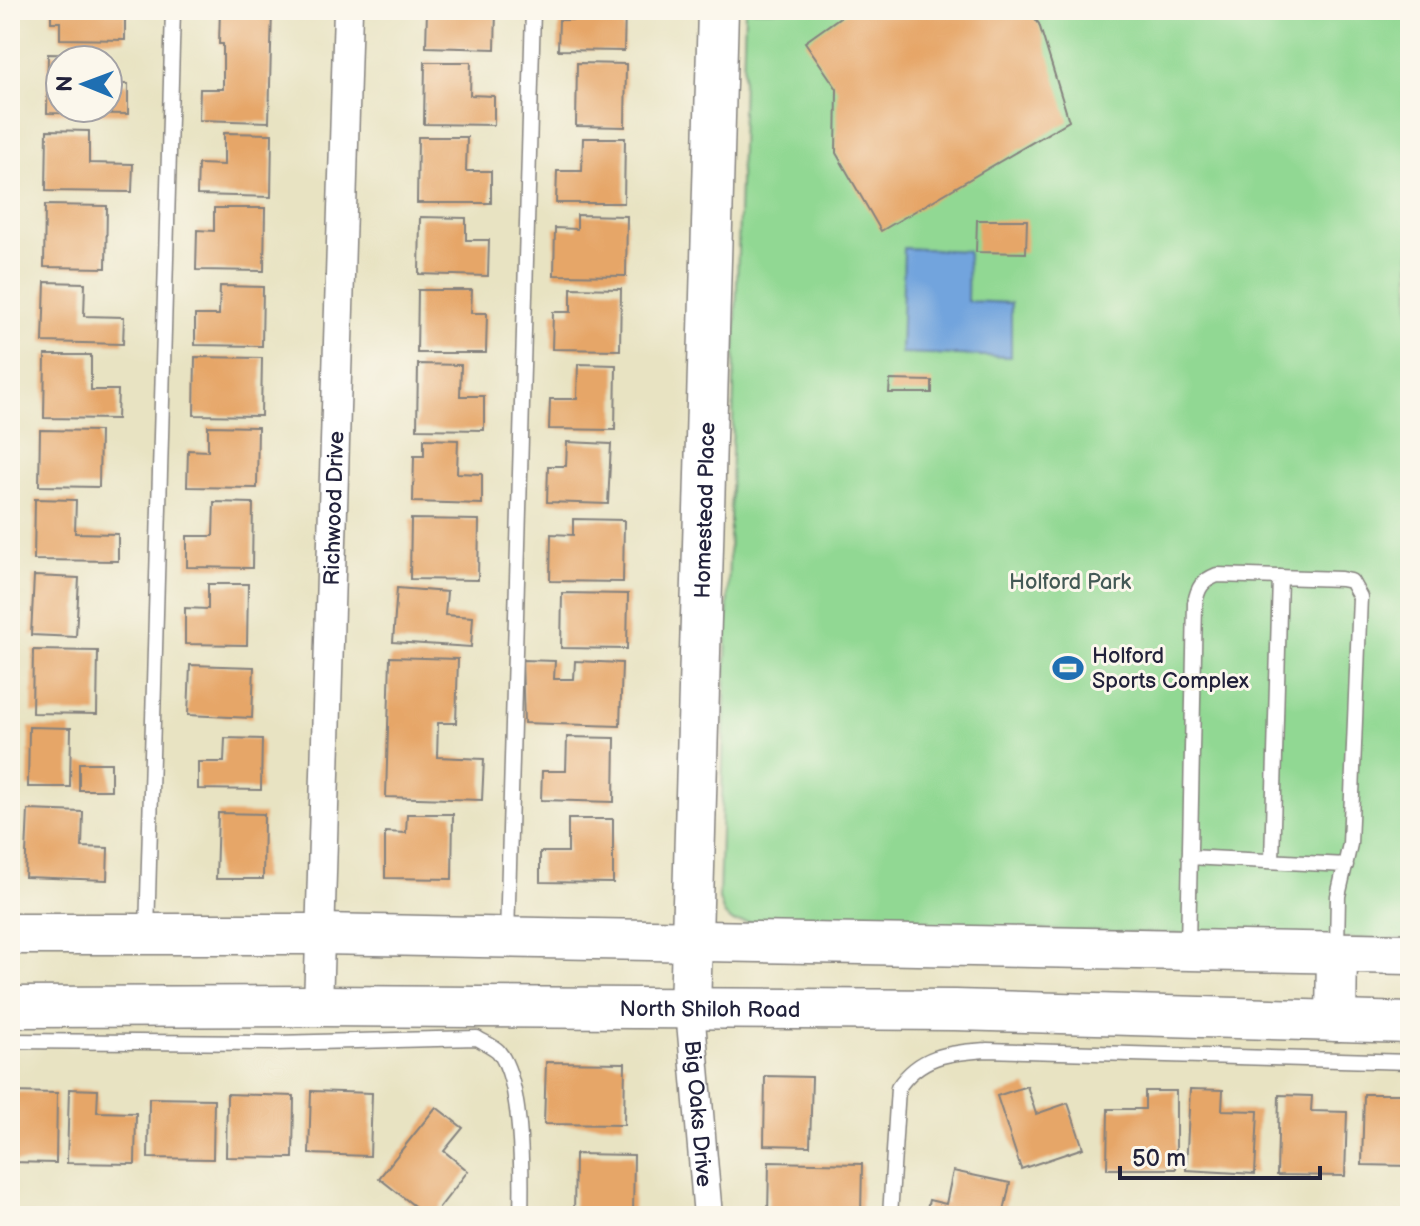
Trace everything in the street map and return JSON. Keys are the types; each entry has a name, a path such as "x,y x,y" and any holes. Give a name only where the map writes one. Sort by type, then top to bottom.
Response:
{"main road":[{"name":"Homestead Place","path":"690,1010 718,10"},
{"path":"10,934 320,934 1410,954"},
{"path":"1336,1021 1337,952"},
{"name":"North Shiloh Road","path":"10,1007 955,1010 1410,1023"}],"street":[{"name":"Richwood Drive","path":"318,1006 348,10"},
{"name":"Big Oaks Drive","path":"690,1010 708,1216"}],"lane":[{"path":"147,934 173,10"},
{"path":"507,937 533,10"},
{"path":"1188,949 1195,603 1198,587 1206,579 1217,575 1351,581 1360,597 1350,844 1338,896 1337,952"},
{"path":"1272,861 1280,577"},
{"path":"1189,857 1346,865"},
{"path":"10,1041 275,1043 477,1038 498,1051 510,1078 518,1123 521,1216"},
{"path":"890,1216 898,1088 909,1071 940,1056 987,1050 1410,1062"}],"green space":[{"name":"Holford Park","path":"745,10 1410,10 1410,940 733,922 724,914 719,899"}],"water":[{"path":"904,248 968,251 967,301 1011,303 1011,357 901,353"}],"building":[{"path":"51,10 125,10 125,40 60,39 60,22 51,22"},
{"path":"220,10 272,10 269,122 199,120 200,89 223,89"},
{"path":"427,10 496,10 495,49 426,47"},
{"path":"574,10 625,10 624,51 558,50 559,20 574,20"},
{"path":"850,10 1029,10 1039,24 1069,121 881,231 836,153 837,89 805,42"},
{"path":"425,62 471,62 470,95 494,96 494,125 424,124"},
{"path":"577,63 626,64 625,127 576,126"},
{"path":"124,84 128,84 128,114 124,114"},
{"path":"47,130 89,131 89,163 133,164 132,192 46,191"},
{"path":"224,133 272,134 271,197 197,195 198,164 224,165"},
{"path":"418,137 467,137 466,171 491,171 491,203 417,203"},
{"path":"583,138 625,138 624,203 556,203 557,171 582,171"},
{"path":"45,205 107,206 106,268 44,267"},
{"path":"214,208 265,208 264,271 196,270 197,230 214,231"},
{"path":"577,215 627,216 626,276 554,275 555,228 577,229"},
{"path":"420,217 466,218 466,240 489,240 488,276 419,274"},
{"path":"977,220 1027,220 1026,253 976,252"},
{"path":"45,282 85,283 84,316 124,317 123,344 43,342"},
{"path":"220,286 263,287 262,346 195,345 195,315 219,315"},
{"path":"571,288 621,289 620,350 552,349 553,312 571,312"},
{"path":"418,290 472,290 471,313 487,313 486,353 417,353"},
{"path":"45,355 91,355 91,390 118,390 117,419 44,418"},
{"path":"195,357 262,358 261,416 194,415"},
{"path":"418,364 461,365 460,396 484,396 484,430 417,429"},
{"path":"578,364 616,365 615,430 549,429 550,399 577,399"},
{"path":"890,380 932,381 932,393 889,393"},
{"path":"208,426 258,427 257,488 187,487 188,450 208,451"},
{"path":"40,430 100,431 99,487 39,486"},
{"path":"424,439 458,440 457,473 482,474 482,504 413,502 414,456 424,456"},
{"path":"567,442 611,444 608,504 547,502 548,466 566,466"},
{"path":"35,499 76,500 75,533 118,534 118,561 34,560"},
{"path":"214,502 253,503 252,568 187,567 187,536 213,536"},
{"path":"411,519 479,520 478,580 410,579"},
{"path":"573,519 624,520 623,582 550,581 551,534 573,535"},
{"path":"34,576 79,578 76,637 31,635"},
{"path":"208,584 248,584 247,645 185,644 185,608 208,609"},
{"path":"397,588 447,592 445,615 473,617 471,647 393,642"},
{"path":"562,593 628,594 627,649 561,648"},
{"path":"33,650 98,651 97,714 32,713"},
{"path":"390,657 458,659 456,723 438,723 437,757 484,759 482,800 386,797"},
{"path":"522,660 555,661 554,679 574,679 575,661 622,663 620,726 524,723"},
{"path":"190,665 254,667 252,718 188,715"},
{"path":"29,727 71,728 70,787 28,787"},
{"path":"567,737 615,738 614,802 541,800 542,771 566,771"},
{"path":"225,738 262,739 261,790 198,789 198,762 224,762"},
{"path":"79,763 111,763 111,790 79,790"},
{"path":"28,810 83,812 82,847 108,848 107,880 25,877"},
{"path":"218,813 264,814 263,879 216,879"},
{"path":"407,814 453,814 452,879 385,878 385,832 406,833"},
{"path":"568,819 613,819 613,883 540,882 540,852 568,852"},
{"path":"546,1062 625,1063 624,1125 544,1124"},
{"path":"765,1076 812,1077 810,1146 764,1145"},
{"path":"1027,1086 1036,1114 1068,1103 1083,1148 1021,1169 997,1096"},
{"path":"69,1089 98,1090 97,1112 136,1113 135,1164 67,1163"},
{"path":"1190,1089 1223,1090 1222,1110 1258,1111 1255,1174 1186,1170"},
{"path":"311,1091 372,1093 370,1156 309,1154"},
{"path":"1145,1091 1176,1091 1176,1169 1107,1169 1108,1109 1145,1109"},
{"path":"10,1092 57,1093 56,1163 10,1162"},
{"path":"227,1094 294,1096 293,1158 226,1157"},
{"path":"1364,1094 1410,1094 1410,1166 1362,1165"},
{"path":"1279,1095 1312,1096 1311,1111 1347,1112 1345,1176 1277,1175"},
{"path":"149,1098 214,1099 213,1159 148,1158"},
{"path":"436,1107 463,1128 444,1151 468,1171 433,1216 427,1216 379,1178"},
{"path":"575,1154 634,1155 633,1216 574,1216"},
{"path":"769,1162 862,1164 861,1216 768,1216"},
{"path":"953,1171 1010,1183 1003,1216 925,1216 929,1200 946,1204"}],"place":[{"name":"Holford Sports Complex","path":"1068,668"}]}
